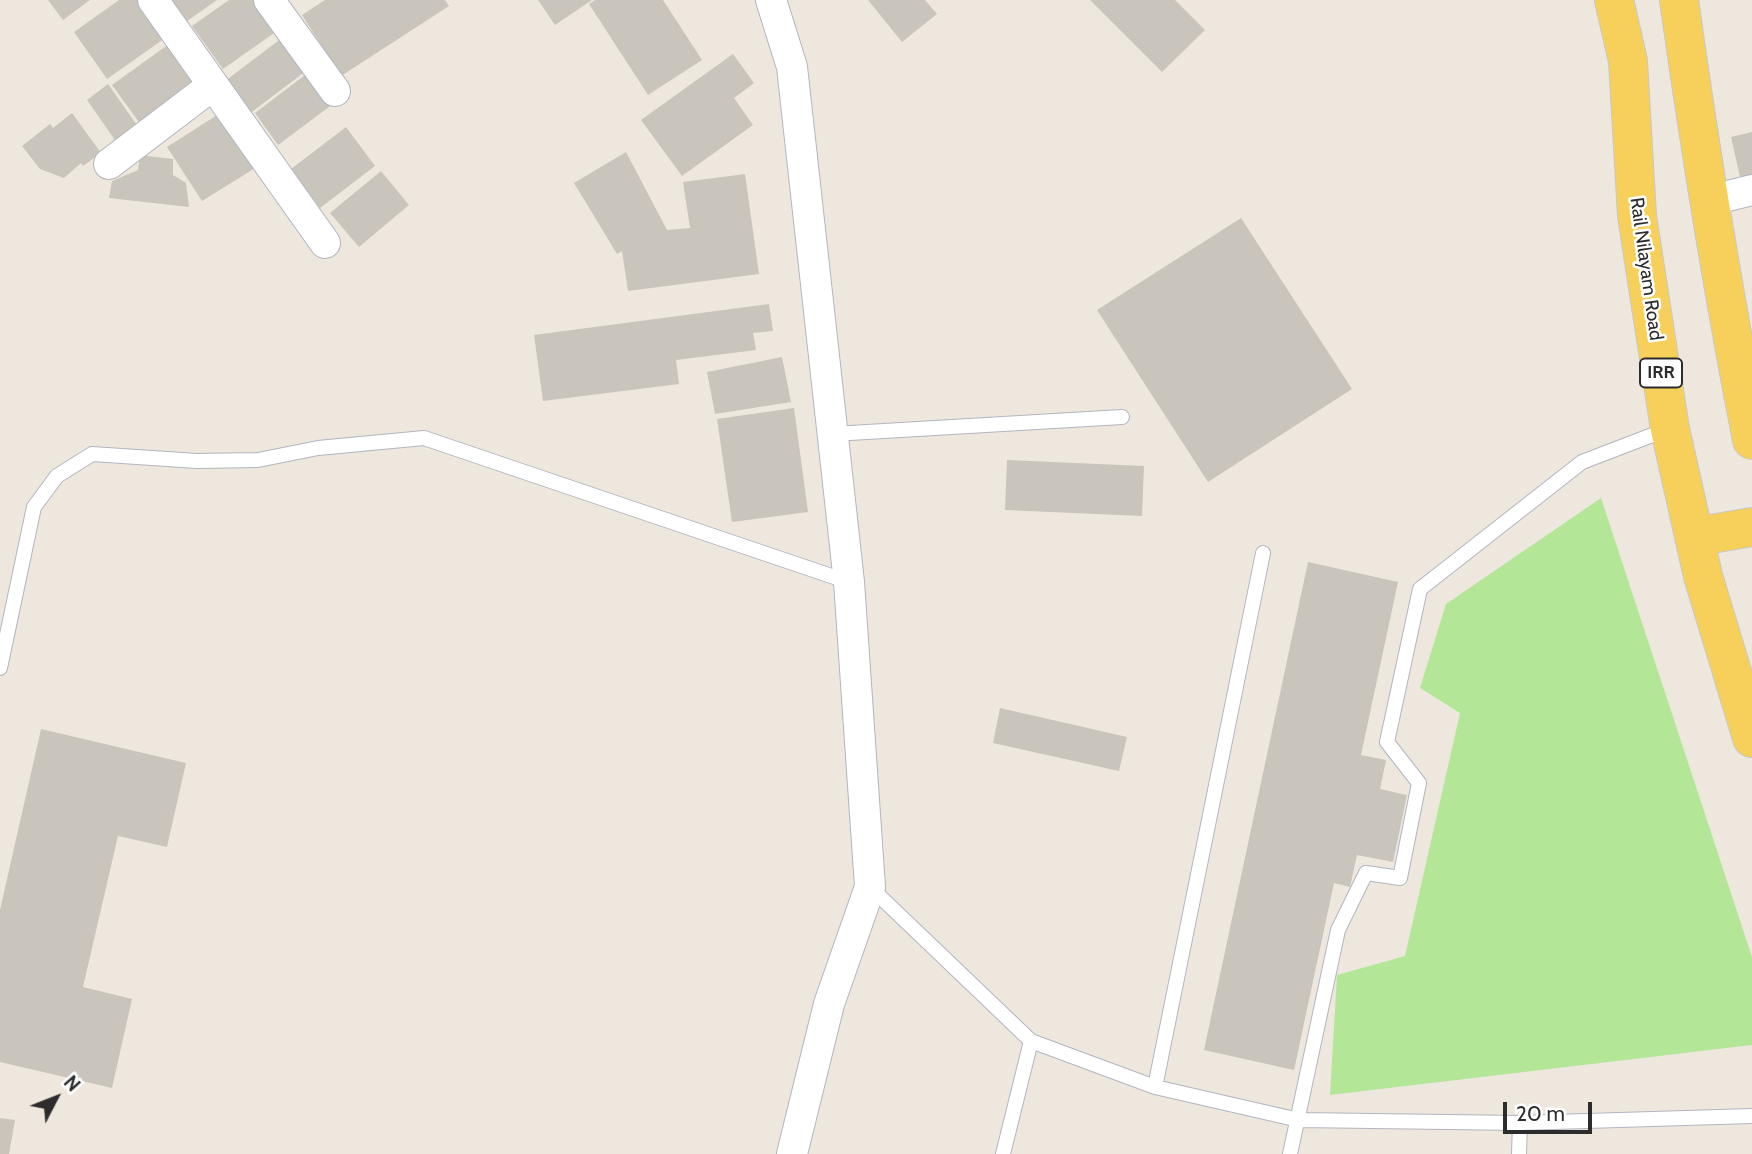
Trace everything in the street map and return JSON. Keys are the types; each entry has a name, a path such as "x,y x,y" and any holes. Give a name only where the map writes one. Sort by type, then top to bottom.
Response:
{"main road":[{"name":"Rail Nilayam Road","path":"1614,0 1628,61 1637,216 1670,429 1694,537 1752,738"},
{"path":"1679,0 1707,201 1742,343 1752,440"},
{"path":"1694,537 1752,527"}],"street":[{"path":"153,0 325,243"},
{"path":"269,0 335,91"},
{"path":"771,0 792,67 833,434 849,582 870,887 829,1004 792,1154"},
{"path":"110,164 213,85"},
{"path":"1707,201 1752,190"}],"lane":[{"path":"833,434 1122,416"},
{"path":"1290,1154 1338,930 1366,873 1400,878 1419,783 1387,742 1420,589 1582,462 1670,429"},
{"path":"0,668 34,507 57,475 92,454 197,461 258,460 318,448 424,438 849,582"},
{"path":"1155,1087 1263,553"},
{"path":"870,887 1031,1041 1155,1087 1299,1120 1520,1123 1752,1116"},
{"path":"1003,1154 1031,1041"},
{"path":"1519,1154 1520,1123"}],"green space":[{"path":"1601,498 1752,957 1752,1045 1330,1095 1337,975 1405,956 1460,713 1420,688 1446,604"}],"building":[{"path":"48,0 90,0 63,20"},
{"path":"119,0 142,0 168,36 107,79 74,32"},
{"path":"172,0 217,0 187,21"},
{"path":"229,0 255,0 277,31 223,69 192,26"},
{"path":"325,0 445,0 449,6 341,76 302,15"},
{"path":"538,0 592,0 555,25"},
{"path":"595,0 663,0 702,60 648,95 589,4"},
{"path":"868,0 925,0 937,14 902,42"},
{"path":"1090,0 1175,0 1205,30 1162,72"},
{"path":"282,38 306,71 249,114 225,81"},
{"path":"169,44 201,87 144,129 112,85"},
{"path":"733,54 754,83 734,98 753,125 682,176 641,120"},
{"path":"309,72 333,104 278,145 255,113"},
{"path":"108,84 139,128 117,143 87,100"},
{"path":"225,110 260,165 202,201 167,147"},
{"path":"72,113 101,153 83,166 81,163 64,178 40,169 22,146 50,124 53,128"},
{"path":"346,127 375,166 320,208 291,169"},
{"path":"1752,132 1752,174 1740,177 1731,137"},
{"path":"626,152 667,230 690,228 683,182 745,174 759,274 628,291 622,251 617,254 574,183"},
{"path":"140,155 173,159 173,175 186,183 189,207 109,198 112,181 138,170"},
{"path":"381,171 409,205 359,247 330,213"},
{"path":"1241,218 1352,389 1208,482 1097,310"},
{"path":"769,304 773,331 753,333 756,350 676,360 679,384 543,401 534,335"},
{"path":"782,357 791,402 715,414 707,372"},
{"path":"794,408 808,512 732,522 717,419"},
{"path":"1007,460 1144,466 1142,516 1005,510"},
{"path":"1308,562 1398,582 1361,755 1386,760 1380,789 1407,795 1393,862 1357,855 1350,887 1334,883 1294,1070 1204,1050"},
{"path":"1000,708 1127,737 1119,771 993,743"},
{"path":"41,729 186,763 167,847 118,836 83,987 132,999 112,1088 0,1062 0,910"},
{"path":"0,1118 15,1120 9,1154 0,1154"}]}
